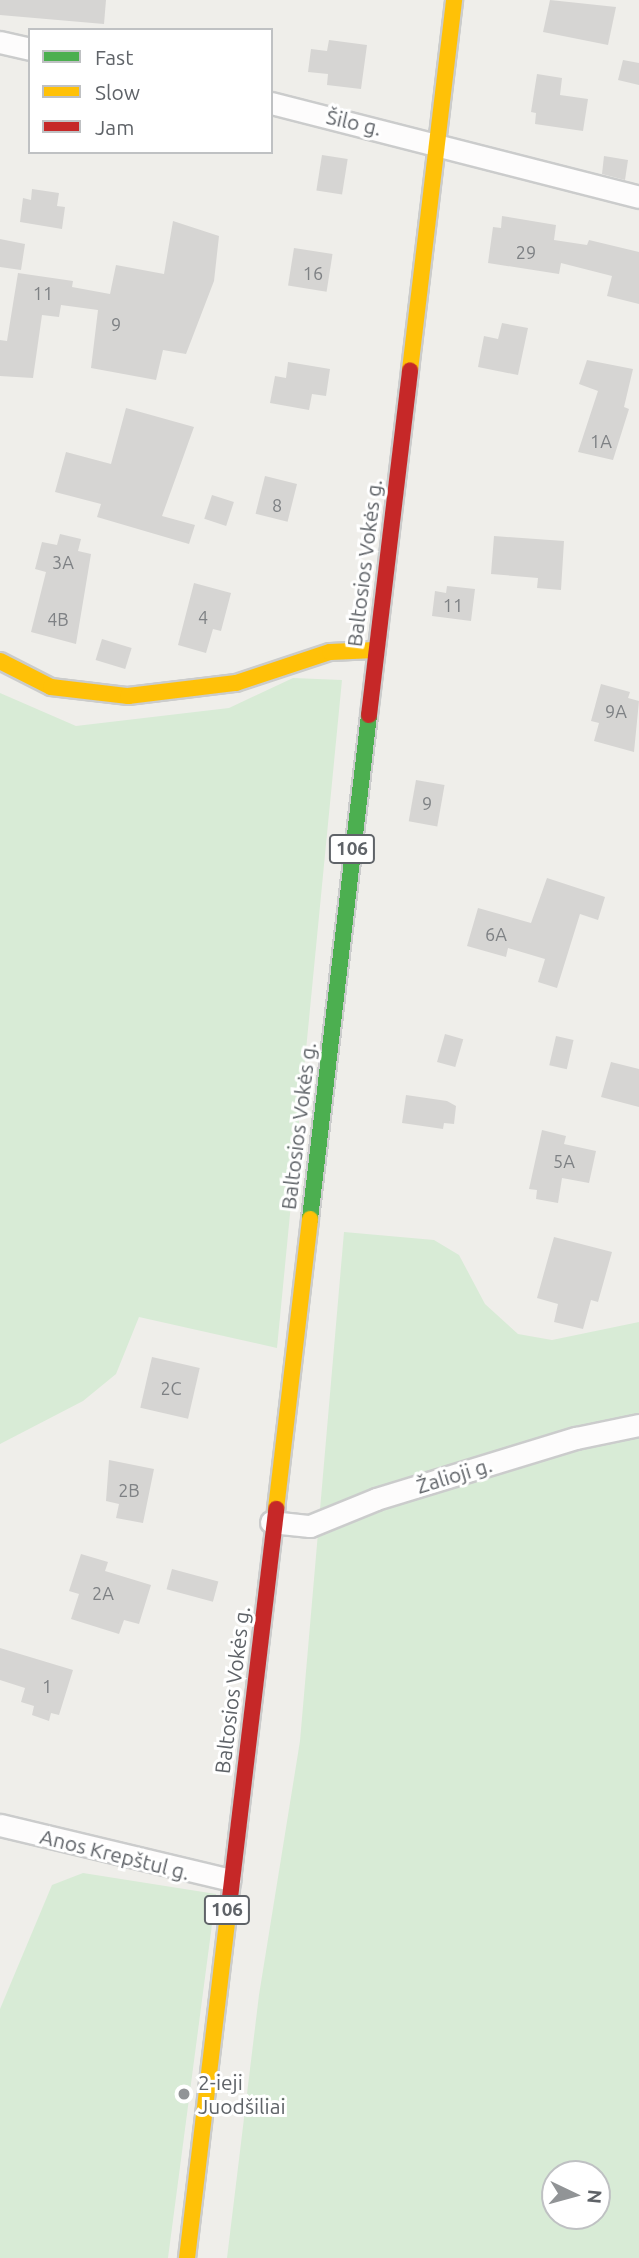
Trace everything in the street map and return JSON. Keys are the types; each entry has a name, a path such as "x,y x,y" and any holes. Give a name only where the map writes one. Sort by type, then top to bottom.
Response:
{"main road":[{"name":"Baltosios Vokės g.","path":"187,2258 271,1522 454,0"},
{"path":"0,661 51,687 141,695 236,683 330,652 375,650"}],"street":[{"path":"0,42 28,49"},
{"name":"Šilo g.","path":"273,104 639,197"},
{"name":"Žalioji g.","path":"271,1522 310,1526 376,1499 576,1438 639,1425"},
{"name":"Anos Krepštul g.","path":"0,1825 230,1880"}],"green space":[{"path":"293,678 342,680 277,1348 139,1317 116,1374 83,1401 0,1444 0,693 76,726 229,708"},
{"path":"344,1232 434,1240 459,1255 485,1304 518,1334 552,1340 639,1322 639,2258 227,2258 259,1995 300,1741"},
{"path":"83,1873 216,1894 168,2258 0,2258 0,2009 52,1885"}],"building":[{"path":"0,0 106,0 104,24 0,15"},
{"path":"550,0 616,7 608,45 543,32"},
{"path":"329,40 367,45 361,89 327,85 328,74 308,72 311,49 327,51"},
{"path":"623,60 639,63 639,85 618,80"},
{"path":"537,74 562,78 560,95 588,99 583,131 535,124 536,113 531,112"},
{"path":"322,155 348,159 342,195 316,191"},
{"path":"604,156 628,160 625,180 602,174"},
{"path":"32,189 59,193 57,206 65,207 62,229 20,222 23,198 31,200"},
{"path":"502,216 556,225 554,240 587,245 589,240 639,252 639,304 607,296 612,276 561,263 559,274 488,263 493,227 501,228"},
{"path":"173,221 219,236 214,281 186,354 163,350 156,380 91,368 98,310 61,305 59,317 42,315 33,378 0,376 0,340 7,341 18,273 73,281 72,287 110,294 116,265 164,274"},
{"path":"0,239 25,244 21,270 0,267"},
{"path":"294,248 333,254 327,292 288,286"},
{"path":"502,323 528,328 518,375 478,367 484,336 498,339"},
{"path":"587,360 633,369 624,407 629,409 613,460 578,452 598,391 579,384"},
{"path":"288,362 330,369 326,396 312,394 309,410 270,403 275,376 286,378"},
{"path":"126,408 194,427 162,516 195,525 189,544 97,517 101,504 55,492 66,452 111,464"},
{"path":"265,476 297,484 288,522 256,514"},
{"path":"212,495 234,502 226,526 204,519"},
{"path":"60,534 81,539 78,551 91,554 76,644 31,632 46,572 35,569 42,542 57,545"},
{"path":"494,536 564,541 561,590 537,588 538,578 491,574"},
{"path":"194,583 231,593 221,631 213,629 206,653 178,645"},
{"path":"447,586 475,589 471,621 432,616 435,591 446,593"},
{"path":"102,639 132,648 125,669 96,660"},
{"path":"601,684 630,692 628,698 639,701 634,752 594,741 599,723 591,721"},
{"path":"416,780 445,785 437,826 409,821"},
{"path":"547,878 605,897 598,920 580,914 557,988 538,982 545,959 508,948 506,957 467,946 478,908 531,923"},
{"path":"445,1034 463,1039 455,1067 437,1062"},
{"path":"556,1036 574,1040 567,1069 549,1065"},
{"path":"611,1062 639,1069 639,1107 601,1097"},
{"path":"406,1095 447,1101 456,1106 454,1124 444,1123 443,1129 402,1123"},
{"path":"542,1130 566,1136 564,1144 596,1151 589,1183 562,1178 558,1203 536,1199 537,1190 529,1189"},
{"path":"554,1237 612,1252 598,1302 591,1300 583,1329 554,1322 558,1304 537,1298"},
{"path":"152,1357 200,1368 188,1419 140,1408"},
{"path":"109,1460 154,1469 143,1523 116,1518 119,1504 106,1501"},
{"path":"81,1554 108,1562 105,1571 151,1585 139,1624 124,1620 119,1634 71,1619 79,1594 69,1591"},
{"path":"172,1569 218,1581 213,1602 167,1589"},
{"path":"0,1648 73,1670 59,1715 51,1713 49,1721 32,1715 34,1706 21,1702 25,1688 0,1680"}],"traffic: fast":[{"path":"310,1219 369,715"}],"traffic: slow":[{"path":"410,370 454,0"},
{"path":"0,661 51,687 128,696 236,683 330,652 375,650"},
{"path":"276,1509 310,1219"},
{"path":"187,2258 229,1906"}],"traffic: jam":[{"path":"369,715 410,370"},
{"path":"229,1906 276,1509"}],"place":[{"name":"2-ieji Juodšiliai","path":"184,2094"}]}
